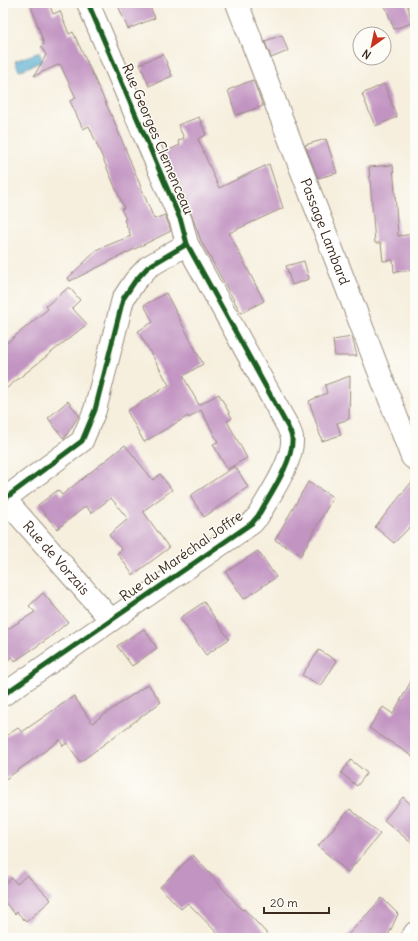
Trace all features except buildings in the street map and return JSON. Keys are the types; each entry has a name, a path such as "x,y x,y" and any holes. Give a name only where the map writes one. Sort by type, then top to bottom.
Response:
{"street":[{"name":"Rue Georges Clemenceau","path":"88,3 181,221 187,244"},
{"name":"Passage Lambard","path":"237,3 409,450 415,460"},
{"path":"4,499 82,441 95,410 123,299 135,281 148,267 187,244"},
{"name":"Rue du Maréchal Joffre","path":"3,695 252,523 258,516 290,454 292,437 288,427 187,244"},
{"name":"Rue de Vorzais","path":"4,499 110,620"},
{"path":"412,938 415,933"}],"water":[{"path":"39,52 43,61 19,71 15,61"}],"cycle path":[{"path":"3,500 82,441 95,410 123,299 135,281 148,267 187,244 181,221 88,3"},
{"path":"3,695 252,523 258,516 285,468 292,447 292,437 288,427 187,244"}]}
